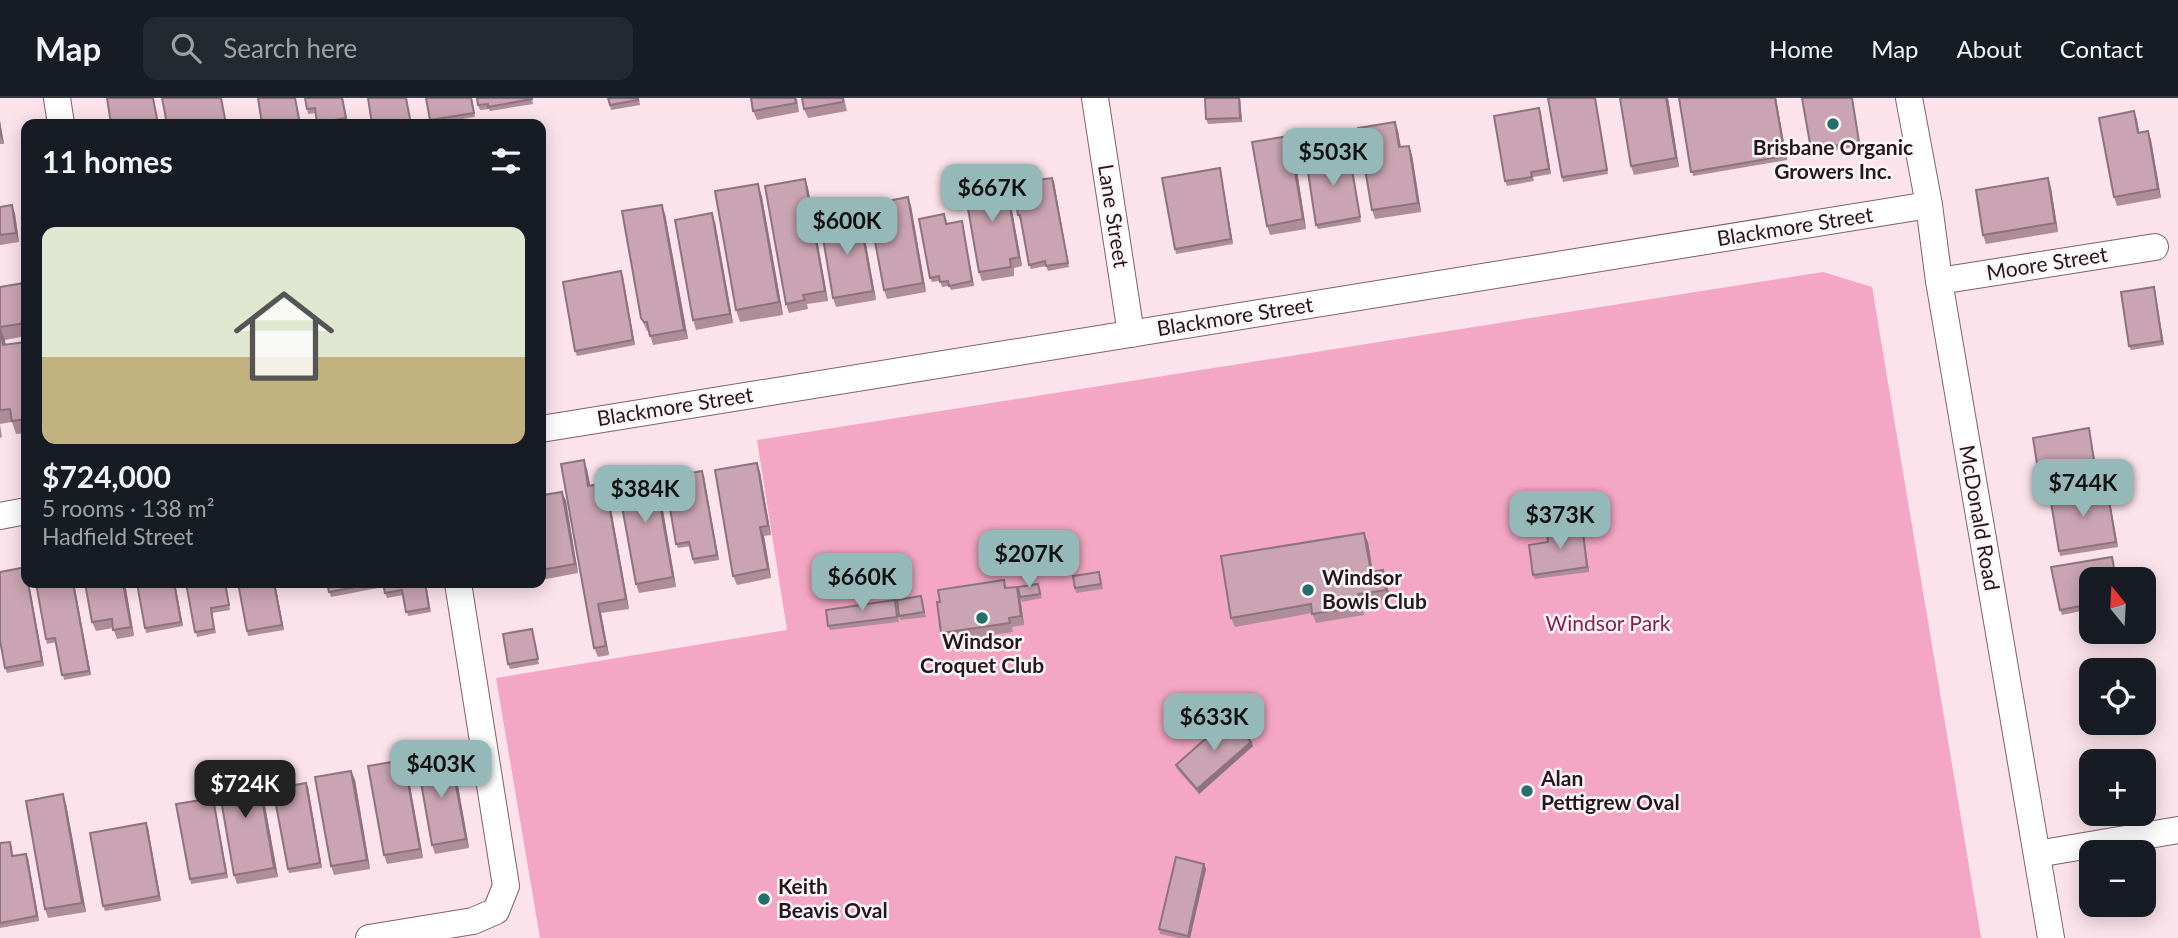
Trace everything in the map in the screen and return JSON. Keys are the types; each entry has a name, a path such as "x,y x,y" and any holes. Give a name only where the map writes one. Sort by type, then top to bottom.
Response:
{"street":[{"path":"57,98 60,119"},
{"name":"Lane Street","path":"1095,98 1131,334"},
{"name":"McDonald Road","path":"1909,98 2051,938"},
{"name":"Blackmore Street","path":"546,428 1928,205"},
{"name":"Moore Street","path":"1939,281 2155,247"},
{"path":"0,516 21,512"},
{"path":"369,938 473,921 496,911 506,886 459,588"},
{"path":"2036,854 2178,830"}],"green space":[{"name":"Windsor Park","path":"1823,272 1872,287 1981,938 540,938 496,678 787,630 757,440"}],"building":[{"path":"107,98 153,98 157,119 110,119"},
{"path":"162,98 221,98 225,119 166,119"},
{"path":"258,98 295,98 299,119 261,119"},
{"path":"305,98 342,98 346,118 316,119 315,108 307,109"},
{"path":"368,98 406,98 410,119 371,119"},
{"path":"426,98 471,98 474,113 430,119"},
{"path":"477,98 532,99 488,107 488,104 478,105"},
{"path":"608,98 638,98 638,100 610,105"},
{"path":"751,98 795,98 796,103 753,111"},
{"path":"802,98 843,98 843,102 804,109"},
{"path":"1205,98 1239,98 1240,118 1206,119"},
{"path":"1548,98 1595,98 1607,170 1562,177"},
{"path":"1620,98 1666,98 1676,158 1631,166"},
{"path":"1679,98 1775,98 1785,156 1691,172"},
{"path":"1802,98 1852,98 1859,142 1811,149"},
{"path":"1539,108 1549,169 1531,172 1532,177 1505,181 1494,116"},
{"path":"2134,111 2138,133 2148,131 2158,189 2114,197 2099,118"},
{"path":"1395,122 1399,147 1409,146 1418,203 1372,210 1358,128"},
{"path":"1289,136 1303,219 1267,226 1252,142"},
{"path":"1349,152 1360,217 1316,225 1306,159"},
{"path":"1035,167 1037,180 1052,178 1068,263 1046,266 1045,261 1029,265 1010,171"},
{"path":"1220,168 1231,239 1175,249 1162,178"},
{"path":"997,172 1001,197 1008,196 1019,257 1010,259 1011,267 979,272 967,203 975,201 970,176"},
{"path":"2048,178 2055,223 1983,235 1976,190"},
{"path":"805,179 825,291 803,295 805,300 786,304 765,186"},
{"path":"758,184 779,302 736,310 715,191"},
{"path":"908,197 923,283 884,290 870,214 885,211 883,202"},
{"path":"12,205 16,233 0,235 0,207"},
{"path":"662,205 684,330 650,336 647,322 641,318 622,211"},
{"path":"712,213 730,314 693,320 675,220"},
{"path":"859,213 873,291 833,298 822,232 838,229 835,216"},
{"path":"944,214 946,224 962,221 972,281 949,286 948,281 940,282 939,276 930,278 919,219"},
{"path":"621,271 633,340 575,351 563,282"},
{"path":"21,284 21,324 0,327 0,287"},
{"path":"2154,287 2162,341 2129,346 2121,292"},
{"path":"0,328 3,345 21,343 21,420 12,421 10,409 0,410"},
{"path":"2089,428 2095,467 2039,477 2033,438"},
{"path":"584,460 588,486 605,483 626,599 598,604 606,646 594,648 561,464"},
{"path":"757,463 768,526 760,527 768,569 733,576 715,470"},
{"path":"653,466 673,577 636,584 616,473"},
{"path":"702,471 717,555 693,559 689,542 676,544 665,478"},
{"path":"2107,488 2116,542 2059,551 2050,496"},
{"path":"562,492 575,564 546,569 546,495"},
{"path":"1582,524 1587,567 1533,575 1529,545 1548,542 1547,529"},
{"name":"Windsor Bowls Club","path":"1364,533 1371,572 1383,570 1386,590 1358,594 1361,606 1312,614 1311,604 1231,618 1221,556"},
{"path":"2112,557 2114,567 2079,567 2079,606 2060,610 2051,567"},
{"path":"21,568 21,588 29,588 42,661 5,668 0,640 0,572"},
{"path":"1099,572 1101,584 1075,588 1073,576"},
{"name":"Windsor Croquet Club","path":"1004,580 1005,588 1017,587 1021,616 1009,618 1010,623 941,633 938,590"},
{"path":"1038,584 1040,594 1020,597 1018,587"},
{"path":"37,588 74,588 89,671 62,675 55,638 46,639"},
{"path":"86,588 124,588 131,627 113,630 112,619 92,622"},
{"path":"138,588 175,588 181,622 145,628"},
{"path":"187,588 226,588 229,605 211,608 214,629 195,632"},
{"path":"239,588 275,588 282,625 247,631"},
{"path":"328,588 350,588 329,592"},
{"path":"384,588 426,588 429,608 406,612 402,590 385,593"},
{"path":"921,596 924,612 899,616 897,600"},
{"path":"895,600 897,617 828,626 826,610"},
{"path":"532,629 538,659 508,664 503,634"},
{"path":"1230,717 1251,742 1197,789 1176,765"},
{"path":"450,754 466,839 432,845 417,760"},
{"path":"404,760 420,849 384,855 368,766"},
{"path":"256,764 274,868 234,875 216,771"},
{"path":"351,771 367,860 331,866 315,777"},
{"path":"306,783 320,863 288,869 273,789"},
{"path":"63,794 82,903 45,909 26,801"},
{"path":"213,798 226,873 190,879 176,804"},
{"path":"146,823 159,896 103,906 90,833"},
{"path":"10,842 12,856 26,854 37,916 0,923 0,843"},
{"path":"1176,857 1204,864 1188,936 1159,929"}],"place":[{"name":"Brisbane Organic Growers Inc.","path":"1833,124"},
{"name":"Windsor Bowls Club","path":"1308,590"},
{"name":"Windsor Croquet Club","path":"982,618"},
{"name":"Alan Pettigrew Oval","path":"1527,791"},
{"name":"Keith Beavis Oval","path":"764,899"}]}
